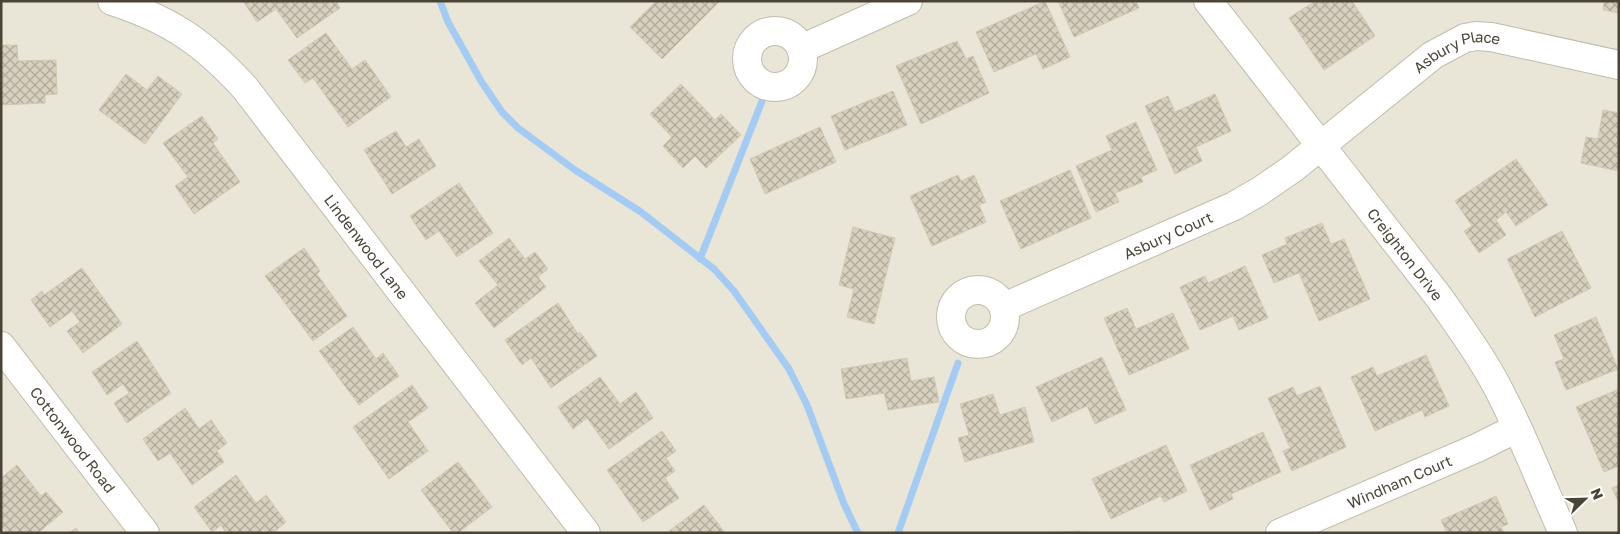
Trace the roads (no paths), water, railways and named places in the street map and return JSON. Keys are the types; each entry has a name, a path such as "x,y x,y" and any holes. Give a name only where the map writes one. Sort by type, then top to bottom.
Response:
{"street":[{"name":"Lindenwood Lane","path":"112,1 138,10 185,33 222,63 245,88 586,533"},
{"path":"801,49 908,1"},
{"name":"Creighton Drive","path":"1208,1 1438,296 1472,344 1493,380 1517,428 1562,533"},
{"name":"Asbury Place","path":"1321,146 1433,55 1464,38 1476,36 1491,37 1619,65"},
{"name":"Asbury Court","path":"1004,307 1234,206 1260,191 1321,146"},
{"name":"Cottonwood Road","path":"1,346 145,533"},
{"name":"Windham Court","path":"1280,533 1477,448 1517,428"}],"waterway":[{"path":"440,1 448,22 481,81 502,112 518,128 575,170 641,212 714,269 734,291 789,369 807,405 844,504 858,533"},
{"path":"700,259 768,86"},
{"path":"898,533 958,363"}]}
